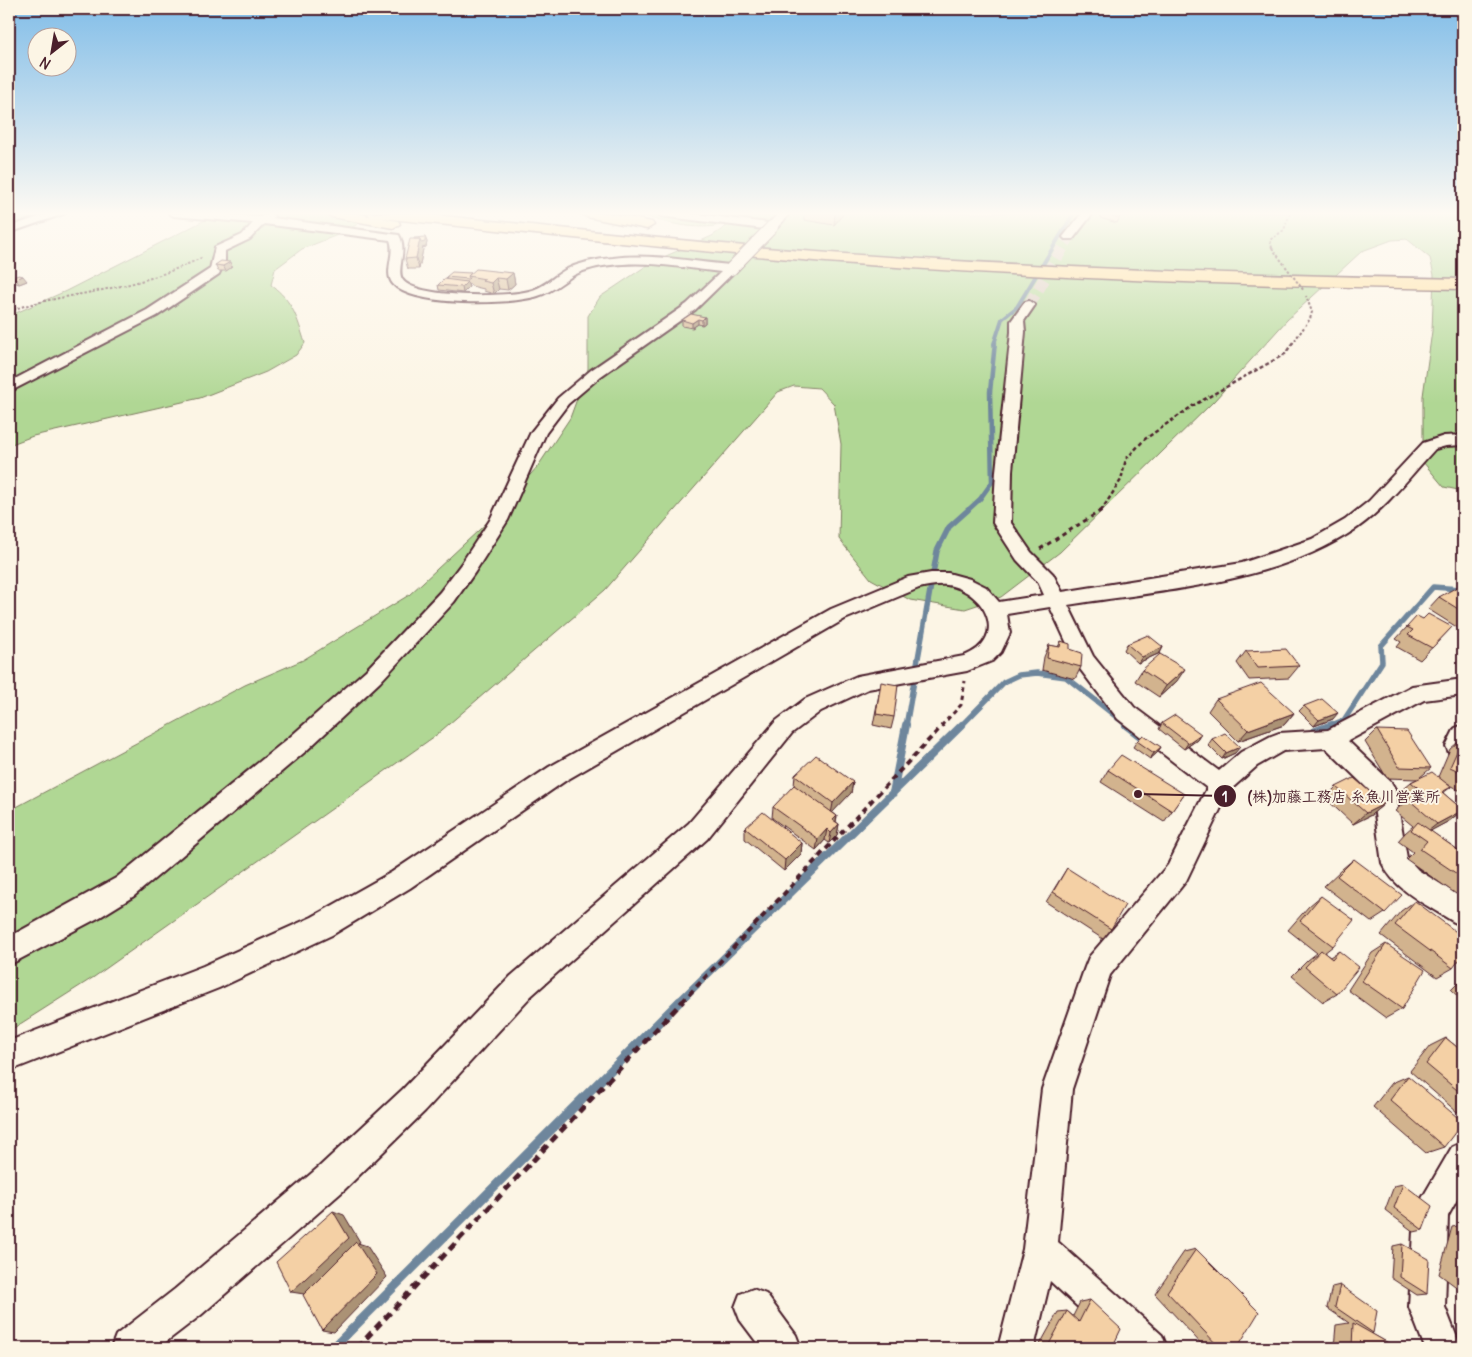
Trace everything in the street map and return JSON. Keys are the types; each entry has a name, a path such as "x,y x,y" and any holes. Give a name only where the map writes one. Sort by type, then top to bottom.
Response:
{"highway":[{"path":"1187,276 1463,284"}],"street":[{"path":"9,388 152,313 207,276"},
{"path":"394,276 397,282 413,292 487,300 530,295 566,276"},
{"path":"9,952 91,908 125,887 298,744 373,676 447,597 468,568 499,520 539,432 563,401 596,373 692,307 723,276"},
{"path":"1029,305 1017,321 1018,332 1004,471 1002,523 1024,556 1046,579 1084,660 1105,690 1126,713 1220,785"},
{"path":"996,609 1194,579 1244,569 1282,557 1318,543 1351,524 1375,505 1429,446 1444,441 1463,440"},
{"path":"9,1056 209,978 322,926 401,880 557,774 838,614 915,582 931,579 948,579 963,584 979,592 996,609 1000,621 1000,633 994,647 985,656 967,663 865,682 838,692 813,705 784,727 698,831 522,986 414,1100 332,1179 188,1302 129,1348"},
{"path":"1016,1348 1040,1249 1057,1089 1099,966 1177,873 1204,822 1220,785 1249,759 1279,742 1331,739 1420,692 1463,687"},
{"path":"1463,734 1457,746 1463,749"},
{"path":"1331,739 1383,789 1395,863 1409,878 1463,913"},
{"path":"1443,1348 1427,1307 1431,1212 1463,1158"},
{"path":"1040,1249 1149,1348"},
{"path":"753,1307 783,1348"}],"path":[{"path":"9,311 32,302 126,286 155,276"},
{"path":"1024,556 1035,552 1100,512 1121,480 1126,459 1144,439 1194,405 1285,354 1310,319 1312,312 1304,291 1293,276"},
{"path":"357,1348 961,706 967,663"}],"green space":[{"path":"95,276 273,276 271,285 289,304 297,318 305,343 296,355 266,372 200,398 33,436 9,445 9,316"},
{"path":"631,276 1334,276 1287,320 1214,401 1060,552 1001,597 965,609 910,600 871,579 839,539 841,444 834,404 819,388 794,386 778,392 605,590 435,736 94,977 9,1031 9,811 245,685 303,660 409,595 492,518 538,466 570,418 588,369 588,316 600,297"},
{"path":"1434,276 1463,276 1463,491 1444,487 1423,462 1423,396 1432,331"}],"building":[{"path":"468,276 469,278 468,279 446,277"},
{"path":"470,276 509,276 506,279 496,278 491,283 482,281 485,279"},
{"path":"444,279 467,282 462,287 438,285"},
{"path":"691,314 705,317 692,323 682,320"},
{"path":"1457,587 1463,590 1463,612 1439,597"},
{"path":"1428,614 1452,627 1432,648 1408,635 1413,630 1407,627 1417,616 1423,619"},
{"path":"1148,635 1163,647 1142,657 1127,644"},
{"path":"1061,641 1070,644 1070,649 1082,653 1081,667 1047,658 1049,645 1060,647"},
{"path":"1286,649 1299,666 1258,668 1246,651"},
{"path":"1160,654 1185,669 1166,686 1142,670"},
{"path":"881,682 898,685 894,717 876,714"},
{"path":"1261,683 1294,713 1248,730 1216,699"},
{"path":"1322,699 1338,713 1319,720 1304,706"},
{"path":"1175,715 1201,734 1188,743 1162,723"},
{"path":"1377,730 1407,731 1431,768 1399,767"},
{"path":"1225,733 1240,747 1226,753 1212,739"},
{"path":"1143,735 1161,747 1154,753 1137,741"},
{"path":"1463,738 1463,773 1450,767"},
{"path":"816,755 853,782 833,803 795,775"},
{"path":"1121,755 1184,794 1172,811 1108,770"},
{"path":"1432,772 1451,787 1442,792 1463,810 1437,824 1408,799 1423,792 1411,782"},
{"path":"1354,778 1384,804 1366,813 1336,787"},
{"path":"794,785 837,816 833,820 839,824 831,833 827,829 818,839 773,807"},
{"path":"763,812 802,843 785,860 745,828"},
{"path":"1418,822 1462,853 1463,851 1463,878 1420,849 1427,841 1411,830"},
{"path":"1354,859 1402,895 1385,913 1337,876"},
{"path":"1067,868 1125,905 1111,929 1053,892"},
{"path":"1321,896 1354,920 1333,946 1300,921"},
{"path":"1415,901 1463,937 1463,955 1453,968 1395,925"},
{"path":"1386,944 1425,970 1402,1009 1362,981"},
{"path":"1321,950 1332,959 1339,951 1359,967 1337,994 1305,967"},
{"path":"1446,1038 1463,1052 1463,1095 1426,1064"},
{"path":"1408,1076 1463,1122 1444,1147 1390,1100"},
{"path":"1403,1184 1432,1206 1423,1230 1394,1208"},
{"path":"333,1211 349,1238 291,1292 276,1262"},
{"path":"356,1242 377,1274 322,1330 303,1295"},
{"path":"1402,1244 1429,1259 1427,1294 1400,1277"},
{"path":"1196,1249 1259,1312 1237,1348 1220,1348 1167,1292"},
{"path":"1463,1256 1463,1274 1459,1271"},
{"path":"1340,1285 1377,1311 1373,1333 1335,1307"},
{"path":"1090,1300 1121,1329 1112,1348 1047,1348 1067,1311 1079,1322"},
{"path":"1353,1323 1397,1348 1352,1348"}],"waterway":[{"path":"994,344 1002,319 1017,307 1036,276"},
{"path":"967,511 980,499 992,482 990,392 995,342"},
{"path":"906,726 937,551 949,527 968,510"},
{"path":"1329,726 1344,720 1382,662 1381,646 1433,587 1460,589 1463,585"},
{"path":"961,726 1004,682 1019,675 1037,673 1066,677 1128,726"},
{"path":"893,792 906,725"},
{"path":"1126,725 1148,742"},
{"path":"1313,732 1332,725"},
{"path":"893,792 961,726"},
{"path":"679,1002 893,792"},
{"path":"333,1348 679,1002"}],"tunnel":[{"path":"1029,305 1046,276"}],"place":[{"name":"(株)加藤工務店 糸魚川営業所","path":"1138,794"}]}
